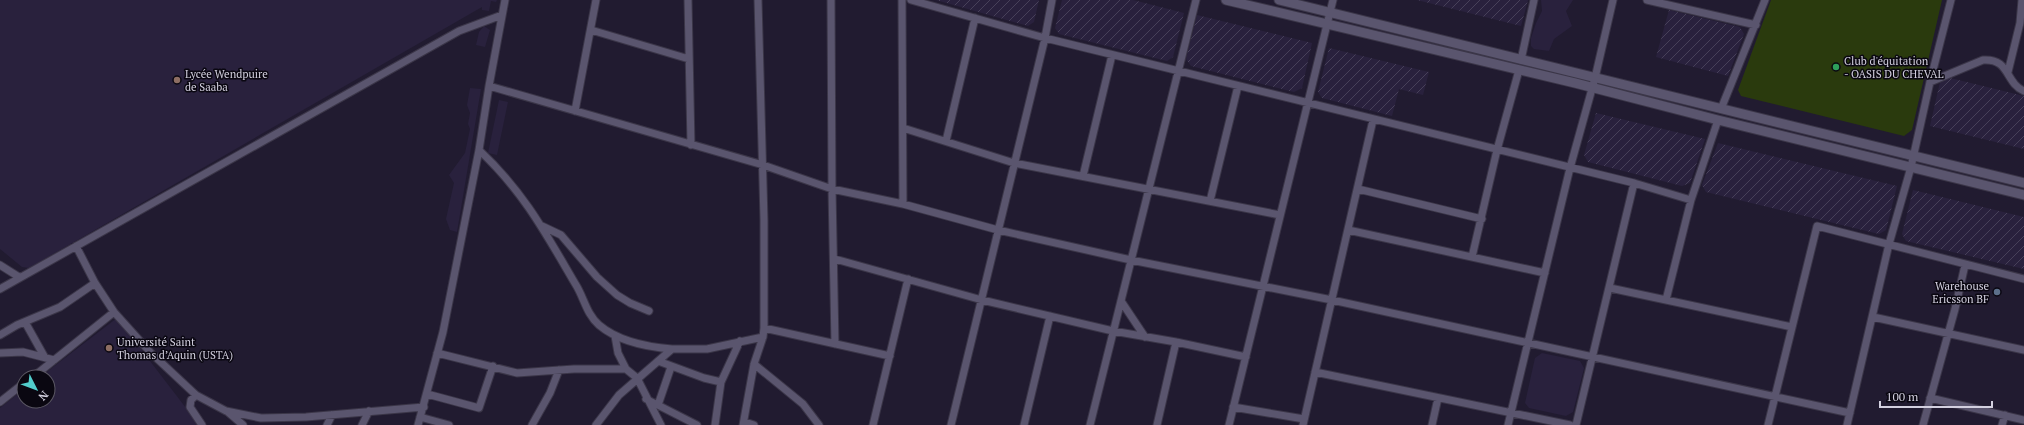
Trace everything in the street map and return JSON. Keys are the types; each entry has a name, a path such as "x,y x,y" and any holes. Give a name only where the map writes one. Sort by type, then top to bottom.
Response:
{"street":[{"path":"418,425 443,332 479,150 505,0"},
{"path":"575,111 596,0"},
{"path":"688,0 691,145"},
{"path":"754,425 744,423 754,364 763,337 764,328 763,165 758,0"},
{"path":"831,0 832,189 836,344"},
{"path":"902,0 903,204"},
{"path":"912,0 1045,38 1373,120 1634,183 1691,200"},
{"path":"951,425 1045,38 1052,0"},
{"path":"1090,425 1177,71 1196,0"},
{"path":"1226,0 1593,87 1718,120 2024,195"},
{"path":"1279,0 2024,183"},
{"path":"1228,425 1263,287 1306,103 1333,0"},
{"path":"1521,60 1534,0"},
{"path":"1508,425 1570,168 1593,87 1613,0"},
{"path":"1647,0 1756,25"},
{"path":"1685,8 1687,0"},
{"path":"1721,109 1765,0"},
{"path":"1847,425 1889,244 1911,167 1930,82 1952,0"},
{"path":"2008,72 2020,23 2022,0"},
{"path":"0,289 459,31 502,15"},
{"path":"946,141 976,18"},
{"path":"591,30 689,59"},
{"path":"1084,176 1112,55"},
{"path":"1930,82 1983,60 1992,59 2008,72 2015,84 2024,90"},
{"path":"1472,257 1497,150 1519,70"},
{"path":"489,86 763,165 832,189 903,204 998,230 1131,260 1332,300 1850,413"},
{"path":"1210,201 1238,86"},
{"path":"1233,407 1304,422 1373,120"},
{"path":"1666,300 1691,200 1718,120"},
{"path":"903,128 1014,163 1280,215"},
{"path":"479,150 518,192 542,226 577,286 591,316 598,325 615,336 631,342 672,349 707,349 763,337"},
{"path":"1576,425 1634,183"},
{"path":"1358,189 1482,219"},
{"path":"542,226 561,235 597,277 617,295 630,303 650,311"},
{"path":"1768,425 1817,226 2024,279"},
{"path":"1348,230 1545,273"},
{"path":"76,246 95,283 114,312 150,352 196,394 226,411 243,425"},
{"path":"835,259 982,300 1113,331 1176,342 1246,357"},
{"path":"0,265 19,277"},
{"path":"1923,425 1955,309 1965,265"},
{"path":"873,425 908,279"},
{"path":"0,336 25,322 60,307 95,283"},
{"path":"1610,288 1792,326"},
{"path":"1121,301 1145,337"},
{"path":"43,369 114,312"},
{"path":"1024,425 1050,316"},
{"path":"1873,317 1948,332 2024,350"},
{"path":"25,322 44,356"},
{"path":"764,328 890,356"},
{"path":"615,336 618,352 626,369 637,378 660,425"},
{"path":"715,425 721,382 740,341"},
{"path":"1157,425 1176,342"},
{"path":"596,425 619,395 672,349"},
{"path":"0,353 23,352 44,356 54,360"},
{"path":"438,353 517,373 559,370 626,369"},
{"path":"658,361 704,378 721,382"},
{"path":"754,364 803,404 818,425"},
{"path":"427,394 479,408 493,366"},
{"path":"658,405 672,367"},
{"path":"532,425 550,393 559,370"},
{"path":"1315,372 1570,425"},
{"path":"0,402 16,389"},
{"path":"196,394 191,400 190,407 202,425"},
{"path":"1432,425 1438,398"},
{"path":"1930,398 2024,420"},
{"path":"646,399 697,425"},
{"path":"226,411 261,418 332,415 424,406"},
{"path":"362,425 368,411"},
{"path":"327,425 332,415"},
{"path":"2002,425 2005,415"},
{"path":"420,417 448,425"}],"shaded area":[{"name":"Lycée Wendpuire de Saaba","path":"0,0 497,0 496,2 491,1 489,11 482,10 482,7 29,268 22,267 0,249"},
{"path":"936,0 1039,0 1034,22 1028,26"},
{"path":"1062,0 1133,0 1184,13 1173,57 1167,61 1059,34 1055,28"},
{"path":"1417,0 1528,0 1521,26"},
{"path":"1541,0 1573,0 1566,11 1572,26 1554,39 1549,51 1534,49 1531,46 1531,38 1542,11"},
{"path":"1669,10 1740,27 1744,34 1728,76 1656,57"},
{"path":"1197,15 1312,43 1302,88 1294,92 1191,66 1186,59"},
{"path":"484,26 490,30 485,47 476,45 479,32"},
{"path":"1329,48 1429,72 1423,95 1399,89 1392,116 1322,98 1318,92"},
{"path":"1946,77 2024,96 2024,149 1930,126 1940,82"},
{"path":"470,88 481,89 457,232 450,230 446,219 454,183 449,175 465,153 470,129 468,124 470,113 467,105"},
{"path":"499,100 508,102 497,155 488,153"},
{"path":"1596,113 1705,139 1690,183 1682,186 1588,162 1584,155"},
{"path":"1718,143 1897,186 1886,230 1879,234 1706,192 1702,185"},
{"path":"1913,190 2024,217 2024,269 1906,241 1902,234"},
{"name":"Université Saint Thomas d’Aquin (USTA)","path":"117,318 199,425 0,425 0,408 16,395 16,409 56,409 56,369 50,369"},
{"path":"1542,353 1580,361 1584,368 1573,412 1566,416 1529,408 1525,403 1535,358"}],"green space":[{"name":"Club d'équitation - OASIS DU CHEVAL","path":"1771,0 1942,0 1912,130 1904,136 1741,96 1738,90"}],"place":[{"name":"Club d'équitation - OASIS DU CHEVAL","path":"1836,67"},
{"name":"Lycée Wendpuire de Saaba","path":"177,80"},
{"name":"Warehouse Ericsson BF","path":"1997,292"},
{"name":"Université Saint Thomas d’Aquin (USTA)","path":"109,348"}]}
